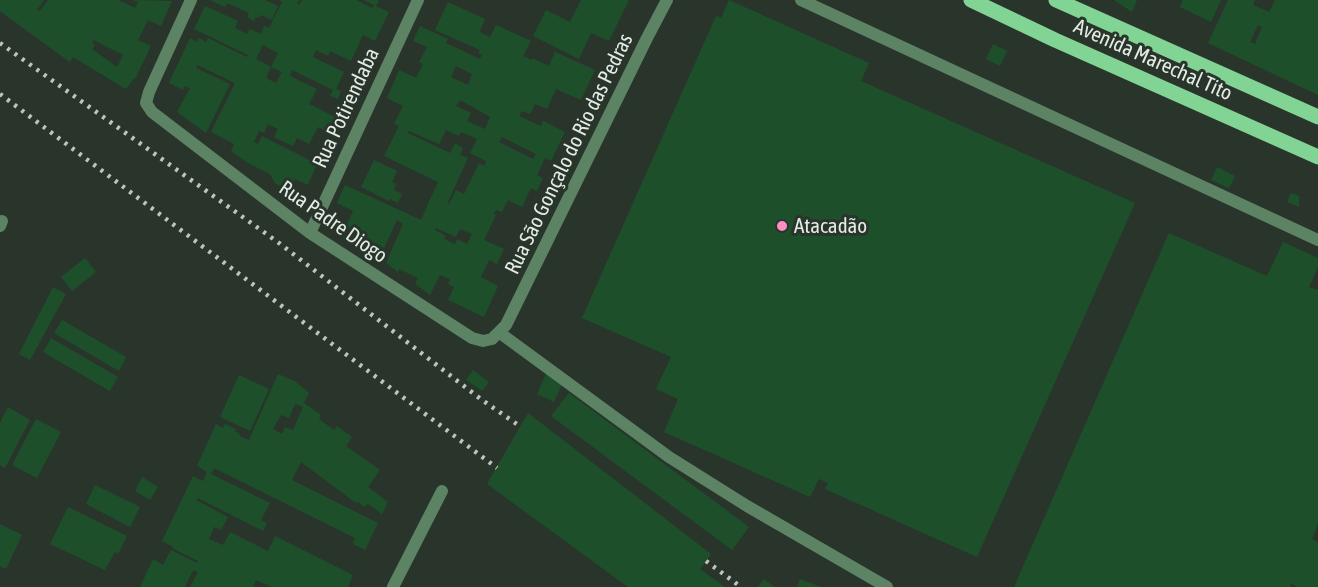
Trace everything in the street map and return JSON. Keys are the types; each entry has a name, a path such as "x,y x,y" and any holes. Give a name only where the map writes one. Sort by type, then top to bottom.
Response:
{"main road":[{"name":"Avenida Marechal Tito","path":"971,0 1318,157"},
{"name":"Avenida Marechal Tito","path":"1056,0 1318,117"}],"street":[{"name":"Rua Padre Diogo","path":"191,0 149,92 146,103 156,117 310,233 472,338 483,341 492,339 503,329"},
{"name":"Rua Potirendaba","path":"310,233 418,0"},
{"name":"Rua São Gonçalo do Rio das Pedras","path":"503,329 667,0"},
{"path":"801,0 1318,240"},
{"path":"503,329 669,457 747,506 887,587"},
{"path":"393,587 442,491"}],"building":[{"path":"0,0 44,0 37,10 40,11 48,0 118,0 135,8 138,2 133,0 172,1 161,26 148,20 138,40 151,46 135,79 126,89 73,57 70,62 0,11","holes":["94,40 123,55 117,67 92,49 95,45 92,43"]},
{"path":"210,0 265,0 278,6 272,20 261,15 254,21 247,17 249,13 227,3 225,7"},
{"path":"279,0 299,0 297,4 300,4 302,0 356,0 372,8 374,5 364,0 379,0 376,6 389,12 375,41 363,35 351,61 330,51 328,56 316,50 313,57 344,72 336,89 341,91 338,99 330,96 333,90 292,70 290,76 317,89 309,104 339,119 332,134 318,127 309,144 297,138 293,146 274,137 278,129 268,124 264,133 259,131 254,142 258,144 262,136 317,164 308,185 295,179 289,193 275,183 270,174 231,151 234,144 211,132 235,83 197,65 196,68 230,84 206,133 177,112 190,88 185,86 183,90 169,83 190,38 197,42 199,38 206,42 208,38 247,57 248,55 194,29 205,6 238,21 235,28 247,34 250,29 261,34 264,26 269,28 282,2","holes":["263,45 278,53 271,67 256,59","271,67 282,72 276,83 266,78"]},
{"path":"581,0 629,0 609,41 591,33 579,59 533,36 546,10 570,22"},
{"name":"Atacadão","path":"729,0 869,63 861,81 1135,203 977,557 825,489 828,483 819,479 810,497 664,432 678,399 656,389 671,357 582,318 716,16 721,18"},
{"path":"1114,0 1137,0 1132,12"},
{"path":"1183,0 1221,0 1211,22 1180,7"},
{"path":"1228,0 1255,0 1253,5 1269,12 1275,0 1318,0 1318,95 1208,43","holes":["1258,25 1262,27 1255,44 1250,42"]},
{"path":"448,2 485,19 481,33 490,37 496,25 531,41 523,56 549,66 555,52 595,70 581,100 556,89 547,109 535,104 530,114 522,111 519,116 541,126 543,121 565,132 551,161 545,158 537,175 543,178 537,191 531,188 522,207 508,200 502,212 496,210 494,214 496,215 484,240 504,249 497,264 489,260 481,277 498,286 484,317 448,300 454,287 448,284 450,279 440,275 430,295 415,284 418,278 399,269 398,272 386,263 403,224 397,220 384,248 345,229 353,211 337,203 345,185 421,220 438,182 384,156 399,126 394,124 403,106 387,98 399,70 416,78 423,64 419,62 427,47 413,41 420,26 448,39 446,43 480,59 482,55 478,53 480,50 435,30","holes":["456,66 472,74 468,85 451,77","460,100 490,117 485,129 467,121 471,113 456,106","446,130 459,136 461,132 477,139 470,153 486,161 484,166 479,163 464,194 456,190 447,204 468,158 460,155 463,148 455,143 450,153 408,133 409,131 439,144","502,137 536,154 533,159 499,142","436,228 456,237 460,229 472,234 467,244 457,239 455,244 444,239 446,236 435,230"]},
{"path":"993,44 1007,51 1000,66 986,59"},
{"path":"374,160 397,171 392,182 396,184 394,190 402,194 398,203 361,187"},
{"path":"1217,167 1235,176 1229,188 1211,180"},
{"path":"1291,193 1299,196 1299,207 1287,202"},
{"path":"1169,233 1267,276 1283,242 1318,258 1318,267 1309,287 1318,290 1318,524 1312,539 1318,542 1318,587 1298,587 1291,584 1290,587 1014,587"},
{"path":"85,258 96,272 72,291 61,277"},
{"path":"53,287 66,294 30,360 19,354"},
{"path":"62,320 126,357 119,371 54,333"},
{"path":"51,338 118,377 110,391 43,352"},
{"path":"473,370 489,382 482,391 466,380"},
{"path":"278,374 296,382 309,393 304,403 321,415 319,419 334,430 337,426 352,437 346,446 380,470 368,487 388,502 382,514 368,504 364,507 356,503 301,462 292,480 378,523 365,550 353,544 355,538 214,468 211,474 270,503 261,520 267,523 263,531 198,498 196,500 228,517 221,530 214,527 209,539 223,545 230,532 268,551 275,536 353,575 348,587 272,587 256,580 253,587 190,587 198,572 193,570 185,587 140,587 153,559 163,565 171,550 197,563 198,561 162,541 193,476 203,481 207,472 197,466 216,424 223,428 225,424 236,429 239,436 249,440","holes":["295,404 303,407 293,430 285,427 282,434 273,429 281,415 289,418"]},
{"path":"546,374 563,382 554,402 537,394"},
{"path":"239,375 269,389 250,431 220,417"},
{"path":"569,393 749,527 732,550 551,416"},
{"path":"8,407 30,420 5,468 0,465 0,423"},
{"path":"528,413 711,554 700,569 725,587 628,587 487,484"},
{"path":"36,419 61,432 37,478 12,465"},
{"path":"142,477 158,487 150,500 135,491"},
{"path":"95,485 140,507 130,527 86,504"},
{"path":"68,507 127,536 118,554 115,552 105,570 50,544"},
{"path":"0,524 22,535 6,569 0,566"},
{"path":"764,579 775,587 758,587"},
{"path":"800,579 821,587 797,587"}],"railway":[{"path":"0,43 279,243 482,400 521,427"},
{"path":"0,94 497,468"},
{"path":"706,561 741,587"}],"place":[{"name":"Atacadão","path":"782,226"}]}
